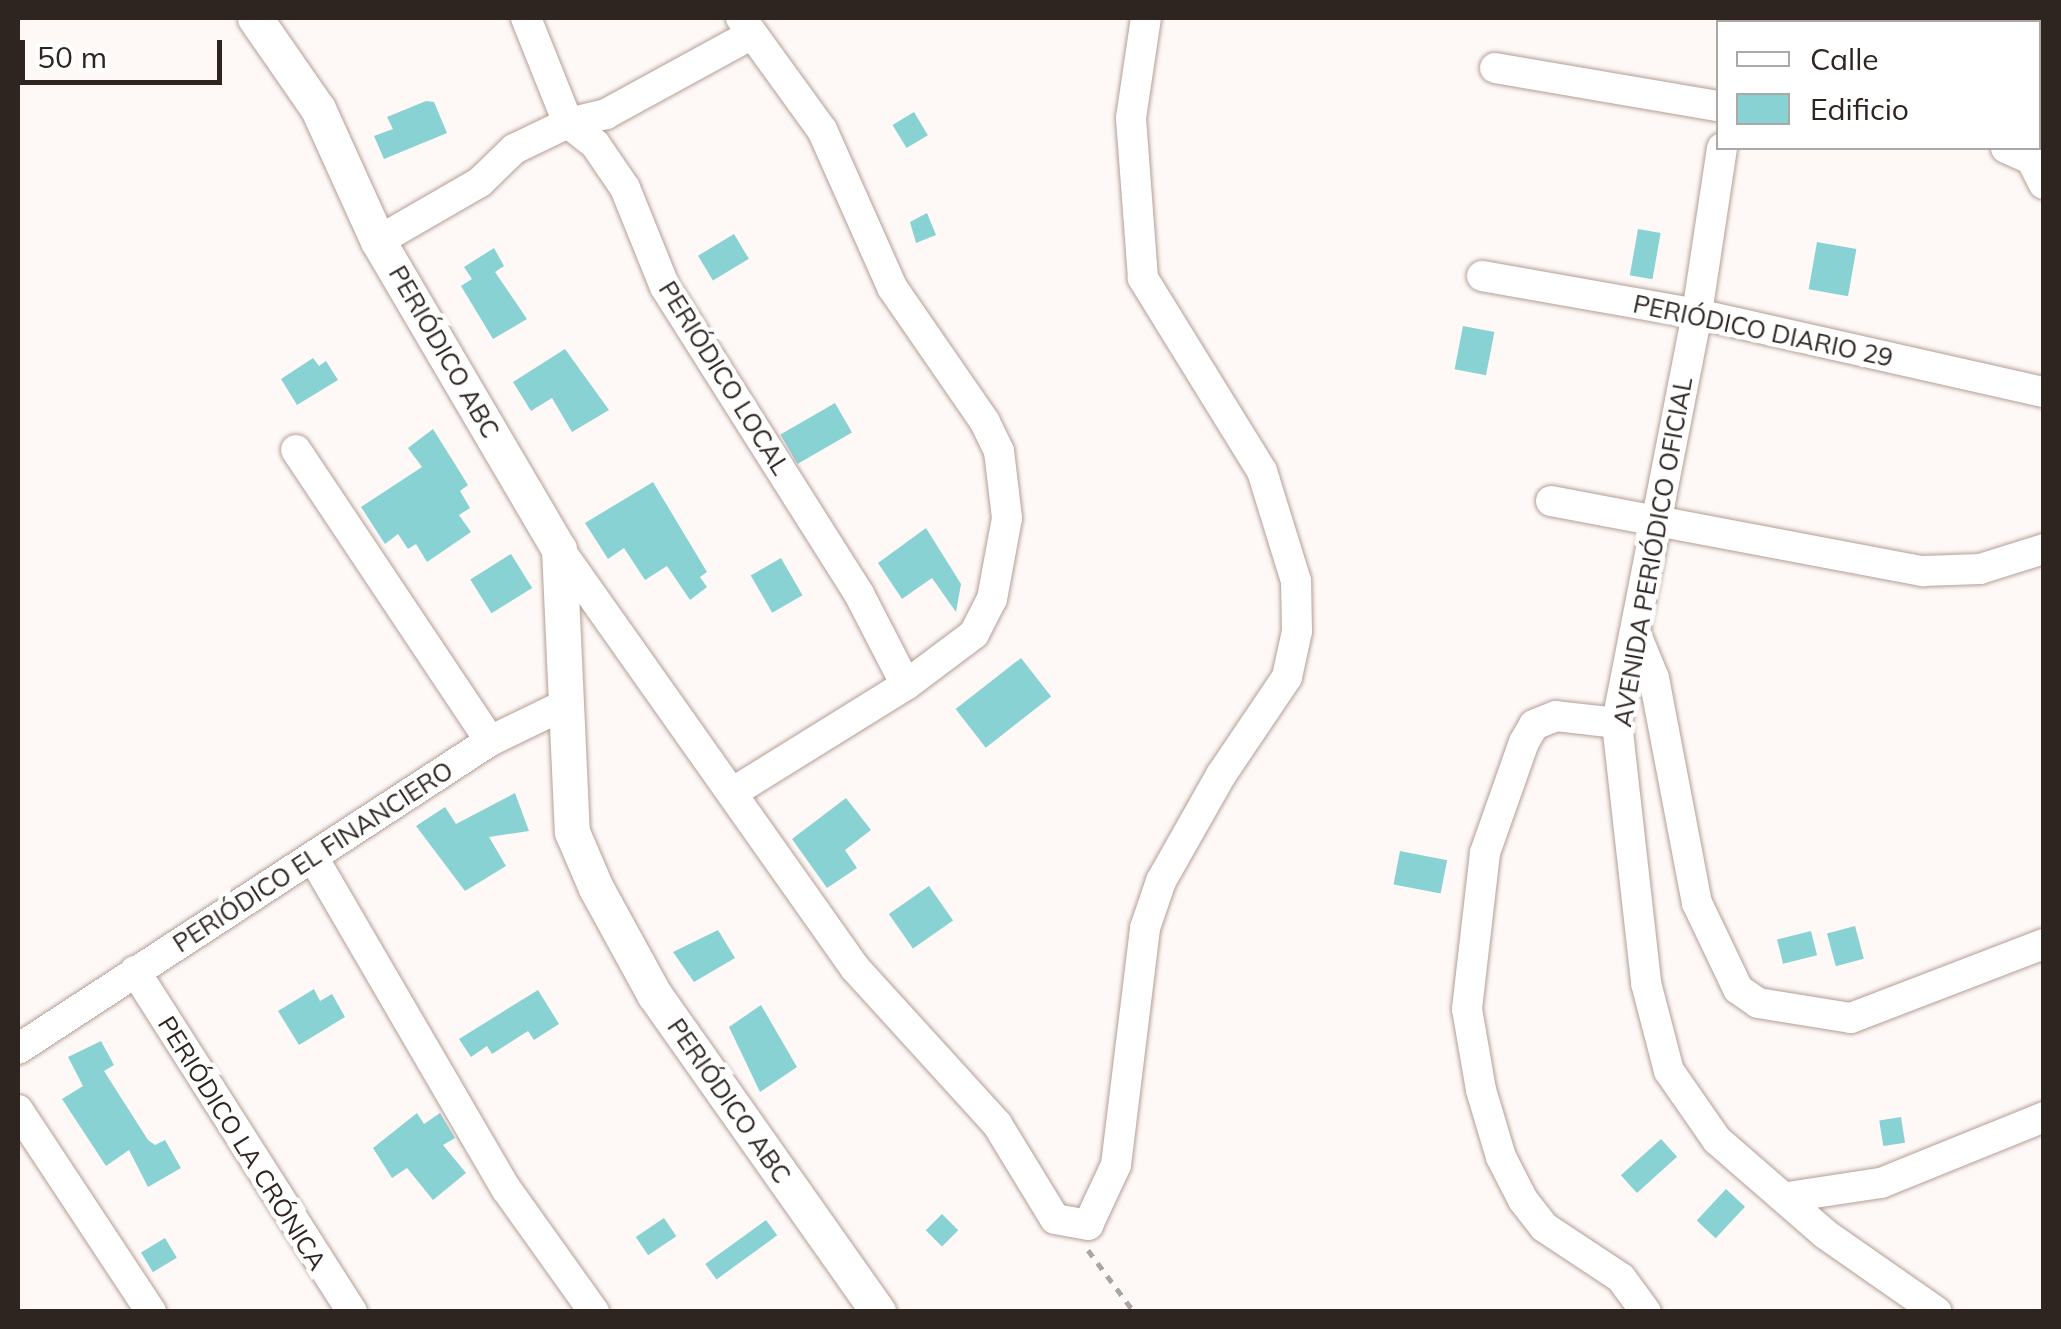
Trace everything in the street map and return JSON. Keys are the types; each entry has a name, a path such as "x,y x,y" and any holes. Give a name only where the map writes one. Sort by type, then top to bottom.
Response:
{"street":[{"name":"PERIÓDICO ABC","path":"255,18 318,109 378,242 560,549 562,706 572,832 596,888 654,994 878,1312"},
{"name":"PERIÓDICO LOCAL","path":"526,18 568,123 595,144 625,188 665,287 859,594 906,685"},
{"path":"560,549 735,792 855,968 997,1124 1055,1219 1070,1227 1088,1225 1116,1165 1145,928 1161,881 1220,775 1287,677 1298,631 1296,581 1262,470 1143,278 1131,118 1146,18"},
{"path":"378,242 480,182 514,149 568,123 606,114 745,26 786,74 822,130 892,287 999,451 1007,518 992,600 974,634 906,685 735,792"},
{"path":"1494,68 1716,106"},
{"name":"AVENIDA PERIÓDICO OFICIAL","path":"1722,150 1698,314 1617,723 1646,983 1663,1054 1684,1099 1717,1140 1788,1197 1825,1234 1937,1312"},
{"path":"2011,150 2031,159 2044,184"},
{"name":"PERIÓDICO DIARIO 29","path":"1482,276 1698,314 2044,392"},
{"path":"296,450 490,741 562,706"},
{"path":"1551,501 1923,571 1980,569 2044,549"},
{"path":"1635,632 1654,678 1696,903 1738,989 1758,1002 1851,1018 2044,944"},
{"path":"1617,723 1556,716 1534,726 1524,742 1485,853 1467,1009 1481,1090 1500,1157 1523,1200 1544,1228 1620,1278 1646,1312"},
{"name":"PERIÓDICO EL FINANCIERO","path":"18,1049 490,741"},
{"path":"314,859 507,1190 594,1312"},
{"name":"PERIÓDICO LA CRÓNICA","path":"135,971 352,1312"},
{"path":"18,1110 151,1312"},
{"path":"1788,1197 1881,1183 2036,1129"}],"path":[{"path":"1070,1227 1134,1312"}],"building":[{"path":"426,101 434,102 447,133 384,159 374,136 393,129 387,117"},
{"path":"914,112 928,135 906,148 893,125"},
{"path":"927,213 936,235 916,243 910,222"},
{"path":"1638,229 1661,233 1652,279 1630,275"},
{"path":"734,234 749,259 713,280 698,256"},
{"path":"1817,242 1856,249 1848,296 1809,289"},
{"path":"494,248 504,266 495,272 527,319 493,339 461,286 472,279 464,267"},
{"path":"1463,326 1494,332 1486,375 1455,369"},
{"path":"565,349 609,410 572,432 552,398 531,411 513,382"},
{"path":"313,358 319,366 326,361 338,380 297,405 281,379"},
{"path":"835,403 852,432 797,464 780,434"},
{"path":"433,429 468,485 460,491 470,508 459,515 471,532 427,562 416,544 408,549 398,534 385,544 361,507 422,467 408,448"},
{"path":"653,482 707,572 700,577 707,587 690,600 667,566 645,580 624,548 608,559 585,523"},
{"path":"926,528 961,584 956,612 932,578 902,599 878,563"},
{"path":"511,554 532,588 491,613 470,579"},
{"path":"781,558 802,595 772,613 751,576"},
{"path":"1021,658 1051,697 986,748 956,709"},
{"path":"515,793 529,831 489,837 506,866 465,891 416,826 445,807 456,824"},
{"path":"846,798 871,830 845,850 857,868 827,888 792,839"},
{"path":"1400,851 1447,860 1441,894 1394,884"},
{"path":"929,886 953,920 913,949 889,914"},
{"path":"1855,926 1864,959 1836,966 1827,934"},
{"path":"718,930 735,958 694,982 673,952"},
{"path":"1811,931 1817,955 1783,964 1777,939"},
{"path":"314,989 320,1001 332,994 345,1017 299,1045 278,1011"},
{"path":"538,990 559,1024 534,1040 528,1031 492,1054 487,1046 471,1057 459,1039"},
{"path":"761,1005 797,1067 760,1092 729,1027"},
{"path":"101,1041 114,1065 104,1071 148,1140 155,1145 165,1140 181,1168 148,1187 129,1150 106,1166 62,1099 83,1086 68,1057"},
{"path":"417,1113 424,1124 440,1113 455,1138 443,1145 466,1173 433,1200 407,1168 392,1178 373,1148"},
{"path":"1901,1117 1905,1143 1883,1146 1879,1120"},
{"path":"1661,1139 1677,1157 1637,1193 1621,1175"},
{"path":"1726,1189 1745,1207 1716,1238 1697,1220"},
{"path":"942,1214 958,1230 942,1247 926,1230"},
{"path":"664,1218 676,1236 648,1255 636,1237"},
{"path":"766,1220 777,1235 716,1279 705,1264"},
{"path":"165,1238 177,1258 153,1272 141,1252"}]}
